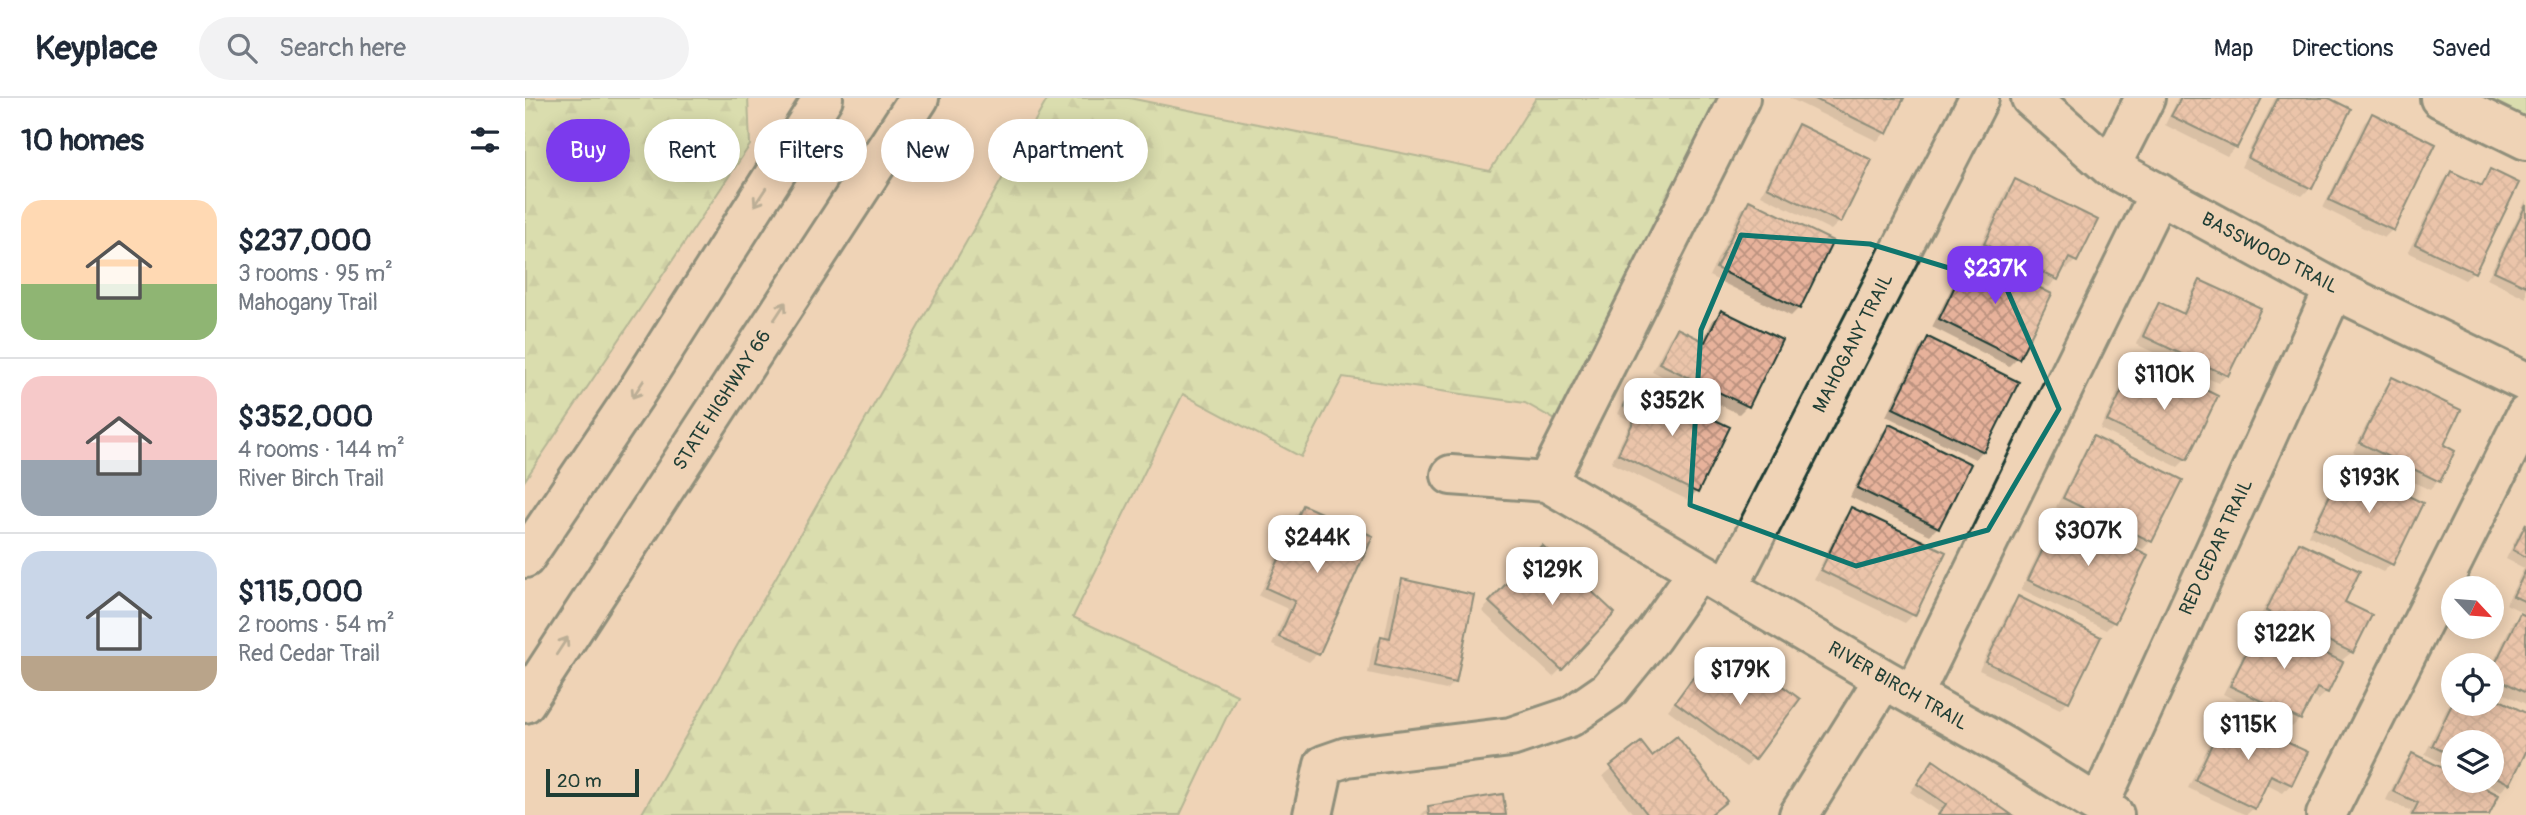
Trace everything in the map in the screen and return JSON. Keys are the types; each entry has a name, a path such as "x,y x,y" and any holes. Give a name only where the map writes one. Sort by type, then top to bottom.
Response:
{"street":[{"path":"525,558 634,396 823,98"},
{"name":"STATE HIGHWAY 66","path":"525,703 919,98"},
{"path":"1547,482 1740,98"},
{"name":"MAHOGANY TRAIL","path":"1313,815 1324,765 1347,757 1511,737 1570,717 1609,690 1652,637 1713,579 1979,98"},
{"name":"BASSWOOD TRAIL","path":"2031,98 2111,167 2334,289 2526,382"},
{"path":"2111,167 2145,98"},
{"path":"2440,98 2526,140"},
{"path":"1799,815 1898,687 2159,193"},
{"name":"RED CEDAR TRAIL","path":"2106,810 2334,289"},
{"path":"2326,815 2526,415"},
{"name":"RIVER BIRCH TRAIL","path":"1451,475 1547,482 2005,747 2106,810"}],"highlighted area":[{"path":"1741,235 1870,244 2005,285 2059,409 1988,530 1856,566 1690,505 1701,330"}],"green space":[{"path":"525,98 748,98 750,145 740,160 740,119 644,119 644,182 725,182 525,480"},
{"path":"1048,98 1129,98 1490,171 1536,98 1723,98 1561,423 1525,403 1343,377 1301,457 1183,394 1073,617 1237,695 1180,815 641,815 1000,182 1148,182 1148,119 1036,119"},
{"path":"2449,98 2526,98 2526,135"}],"building":[{"path":"1813,98 1904,98 1887,134"},
{"path":"2181,98 2262,98 2237,148 2171,116"},
{"path":"2278,98 2329,98 2351,109 2312,189 2248,158"},
{"path":"2372,113 2436,144 2394,231 2329,200"},
{"path":"1798,124 1872,160 1841,223 1767,187"},
{"path":"2490,169 2519,183 2475,273 2415,244 2451,171 2482,186"},
{"path":"2015,179 2098,220 2077,262 2069,258 2058,280 1984,244"},
{"path":"1749,200 1833,241 1800,309 1716,268"},
{"path":"2526,205 2526,286 2494,271"},
{"path":"1971,253 2052,294 2019,359 1939,319"},
{"path":"2200,280 2261,308 2228,376 2143,336 2159,302 2184,314"},
{"path":"1721,310 1782,340 1749,407 1659,363 1677,328 1705,342"},
{"path":"1928,337 2019,382 1984,452 1893,408"},
{"path":"2165,370 2218,396 2187,460 2107,421 2130,374 2157,387"},
{"path":"2392,377 2461,410 2444,445 2455,451 2440,482 2360,443"},
{"path":"1636,382 1730,427 1698,493 1618,454 1638,412 1624,406"},
{"path":"1889,424 1971,464 1939,528 1857,488"},
{"path":"2093,436 2183,480 2152,542 2063,498"},
{"path":"2345,465 2423,503 2393,565 2314,527"},
{"path":"1303,505 1373,536 1319,655 1279,637 1295,601 1266,588"},
{"path":"1851,507 1946,552 1915,616 1821,570"},
{"path":"2061,512 2148,555 2115,623 2028,580"},
{"path":"2526,523 2526,557 2513,550"},
{"path":"2299,542 2360,571 2345,602 2372,615 2353,653 2266,611"},
{"path":"1542,545 1615,613 1562,670 1489,602"},
{"path":"2526,570 2526,602 2513,596"},
{"path":"1402,579 1474,595 1456,683 1375,665 1381,636 1390,638"},
{"path":"2018,596 2101,637 2069,702 1986,662"},
{"path":"2520,613 2526,616 2526,693 2504,682 2504,653 2500,653"},
{"path":"2261,622 2343,662 2328,693 2317,688 2301,720 2230,686"},
{"path":"1749,661 1800,699 1755,760 1675,702 1699,669 1728,690"},
{"path":"2504,702 2526,713 2526,752 2510,784 2504,781 2504,730 2441,730 2441,750 2432,746 2446,716 2504,716"},
{"path":"2226,714 2308,752 2292,785 2271,775 2255,809 2195,780"},
{"path":"1677,736 1727,801 1710,815 1648,815 1610,766 1641,742 1652,756"},
{"path":"2412,753 2441,767 2441,793 2499,795 2489,815 2412,815 2418,803 2393,791"},
{"path":"1933,760 2012,815 1938,815 1946,804 1917,784"},
{"path":"1503,794 1506,815 1429,815 1428,806"}]}
